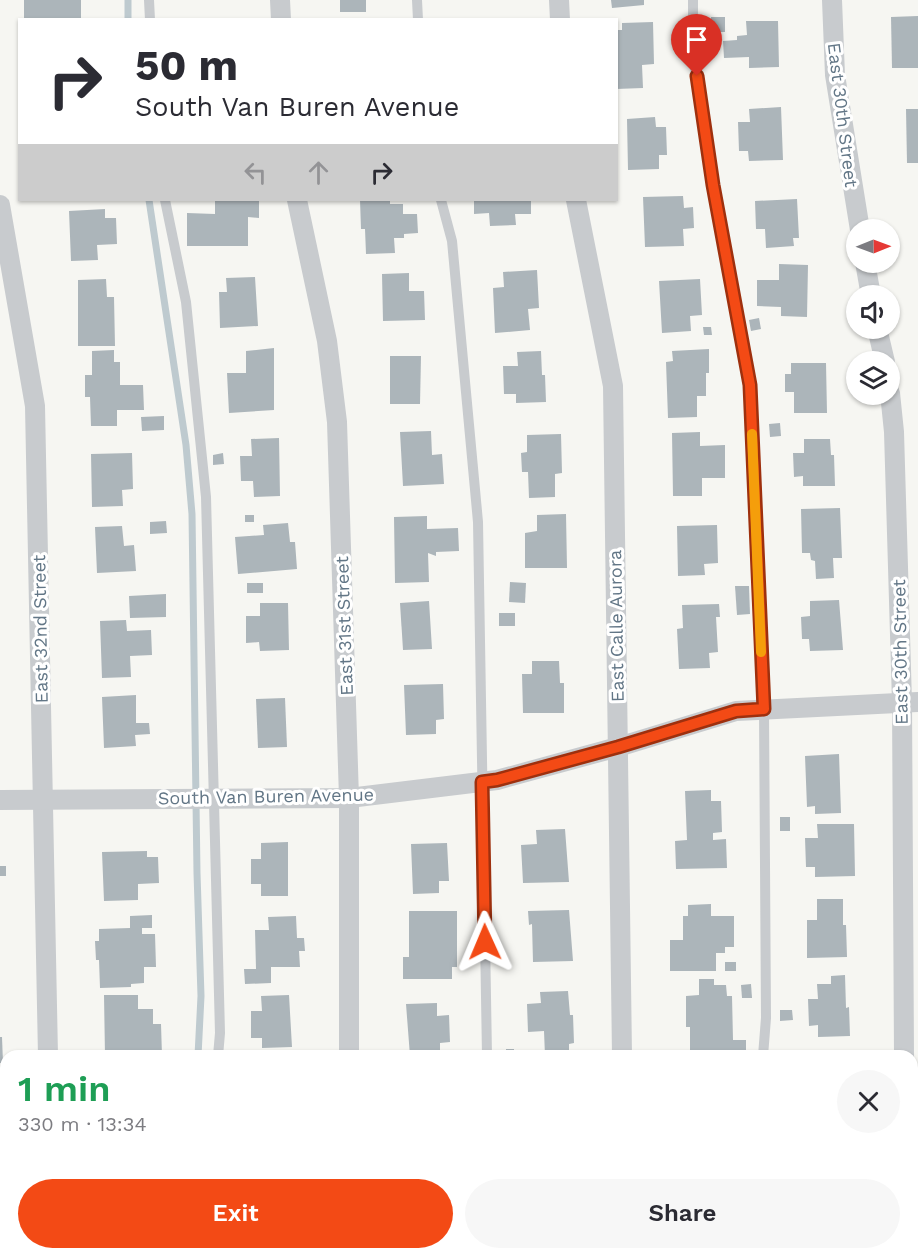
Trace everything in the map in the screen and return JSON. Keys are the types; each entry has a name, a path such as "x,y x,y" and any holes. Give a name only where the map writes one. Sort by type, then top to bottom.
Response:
{"street":[{"path":"280,0 281,18"},
{"path":"559,0 560,18"},
{"name":"East 30th Street","path":"832,0 835,75 858,219"},
{"name":"East 31st Street","path":"297,201 327,341 337,422 349,798 349,1050"},
{"name":"East Calle Aurora","path":"576,201 613,386 622,1050"},
{"name":"East 32nd Street","path":"0,205 35,406 48,1050"},
{"name":"East 30th Street","path":"891,405 910,702 904,1050"},
{"name":"South Van Buren Avenue","path":"0,800 349,798 497,780 618,747 736,711 910,702"}],"lane":[{"path":"149,0 150,18"},
{"path":"417,0 418,18"},
{"path":"693,0 693,54 708,153 750,385 764,709 766,1018 763,1050"},
{"path":"165,201 186,302 206,497 220,1033 219,1050"},
{"path":"441,201 452,242 478,522 487,1050"}],"building":[{"path":"24,0 81,0 81,18 24,18"},
{"path":"340,0 366,0 366,12 340,12"},
{"path":"611,0 644,0 644,5 612,8"},
{"path":"918,16 918,68 892,68 891,17"},
{"path":"711,17 725,17 725,32 711,32"},
{"path":"746,21 778,21 779,67 749,68 749,57 724,58 723,41 737,40 737,36 747,35"},
{"path":"653,22 654,64 642,65 643,88 618,89 618,30 622,30 622,23"},
{"path":"781,107 783,160 749,161 748,151 739,151 738,122 750,122 749,109"},
{"path":"906,109 918,109 918,163 907,163"},
{"path":"655,117 656,127 666,127 667,155 659,155 659,169 628,170 627,119"},
{"path":"683,196 684,208 693,207 694,228 683,229 684,246 645,247 643,197"},
{"path":"797,199 799,238 793,238 794,246 766,248 765,229 756,229 755,201"},
{"path":"215,201 259,201 259,218 248,217 248,246 187,246 187,213 215,214"},
{"path":"360,201 390,201 390,204 403,204 403,214 417,214 418,233 404,234 404,238 394,238 395,253 366,254 365,229 361,229"},
{"path":"474,201 531,201 531,214 515,214 516,225 490,226 489,213 474,214"},
{"path":"105,209 105,218 116,218 117,244 97,245 98,260 71,261 69,211"},
{"path":"779,264 808,265 807,317 781,316 781,307 757,306 757,280 779,280"},
{"path":"537,270 539,308 528,309 530,330 495,333 493,288 504,287 503,272"},
{"path":"409,273 409,291 424,291 425,320 383,321 382,274"},
{"path":"255,277 258,326 220,328 219,292 227,292 226,278"},
{"path":"106,279 107,297 114,297 115,346 78,346 78,280"},
{"path":"700,279 702,315 690,316 691,331 662,333 659,281"},
{"path":"759,318 761,329 751,331 749,320"},
{"path":"703,327 711,327 712,335 704,335"},
{"path":"274,348 274,410 229,413 227,373 246,373 246,351"},
{"path":"709,349 706,396 697,396 697,417 668,418 666,362 673,361 672,351"},
{"path":"114,350 114,362 120,362 120,385 143,385 144,410 117,410 117,426 91,426 90,397 85,397 85,375 92,375 92,351"},
{"path":"541,351 546,402 516,403 516,394 504,394 503,366 518,366 517,352"},
{"path":"390,356 421,356 420,404 390,404"},
{"path":"791,363 826,363 827,413 794,413 794,392 785,392 785,374 791,374"},
{"path":"164,416 164,430 142,431 141,417"},
{"path":"780,423 781,436 770,437 769,424"},
{"path":"431,431 432,455 442,454 444,484 403,486 400,432"},
{"path":"700,432 700,446 725,445 725,478 702,478 702,496 673,496 672,433"},
{"path":"561,434 562,473 555,474 555,497 529,498 528,472 522,472 521,453 527,452 527,435"},
{"path":"279,438 280,496 254,497 253,481 241,481 240,456 252,456 251,439"},
{"path":"804,439 830,439 831,455 834,455 835,486 803,486 803,476 794,477 793,453 804,453"},
{"path":"132,453 133,489 122,490 123,506 92,507 91,454"},
{"path":"223,453 224,464 213,465 213,455"},
{"path":"840,508 842,558 833,558 834,578 816,579 815,561 811,560 810,553 802,553 801,509"},
{"path":"566,514 567,568 525,568 525,533 537,531 537,515"},
{"path":"245,515 254,515 254,522 245,522"},
{"path":"427,516 427,529 458,528 459,551 436,552 436,556 428,553 429,582 395,583 394,517"},
{"path":"166,521 167,533 150,534 150,522"},
{"path":"288,523 290,542 295,542 297,569 238,574 235,537 264,535 263,525"},
{"path":"717,525 718,563 704,564 705,575 678,576 677,526"},
{"path":"122,526 124,546 134,545 136,571 97,573 95,527"},
{"path":"510,582 526,583 525,603 509,602"},
{"path":"247,583 263,583 263,593 247,593"},
{"path":"735,586 749,586 750,614 737,615"},
{"path":"166,594 166,617 130,618 129,596"},
{"path":"839,600 843,650 810,651 809,639 802,639 801,617 810,616 810,601"},
{"path":"429,601 432,649 403,650 400,603"},
{"path":"260,603 288,603 289,650 260,651 259,642 246,643 246,616 260,616"},
{"path":"719,604 720,617 716,617 718,652 709,653 710,668 679,669 677,629 683,628 682,605"},
{"path":"499,613 515,613 515,626 499,626"},
{"path":"126,620 127,631 151,630 152,655 130,656 131,677 102,678 100,621"},
{"path":"532,661 559,661 560,683 564,683 564,713 523,713 522,674 532,674"},
{"path":"443,684 444,719 436,720 436,734 406,735 404,685"},
{"path":"136,695 136,723 149,723 150,734 135,735 136,746 104,748 102,697"},
{"path":"285,698 287,747 258,748 256,699"},
{"path":"839,754 841,813 815,814 815,806 807,807 805,756"},
{"path":"711,790 711,801 721,801 722,832 713,833 713,840 726,839 727,868 676,869 675,841 687,840 685,791"},
{"path":"780,817 790,817 790,831 780,831"},
{"path":"817,824 854,824 855,876 815,877 815,867 806,867 805,838 818,838"},
{"path":"565,829 569,882 523,883 521,845 537,844 536,830"},
{"path":"288,842 288,896 261,896 261,884 251,884 251,859 261,859 261,843"},
{"path":"447,843 449,881 439,881 439,893 413,894 411,844"},
{"path":"147,851 147,857 158,857 159,883 138,884 138,900 104,901 102,852"},
{"path":"0,866 6,866 6,876 0,876"},
{"path":"817,899 843,899 847,957 807,958 807,920 817,920"},
{"path":"711,904 711,916 734,916 734,947 725,947 725,953 716,953 716,971 670,971 670,940 683,940 683,916 688,916 688,905"},
{"path":"569,910 573,961 533,962 532,924 529,925 528,911"},
{"path":"409,911 457,911 457,967 452,967 452,979 403,979 403,957 409,957"},
{"path":"152,915 152,928 142,928 142,934 155,934 156,967 144,967 144,983 131,984 131,987 100,988 99,960 96,960 95,941 99,941 99,929 130,928 130,916"},
{"path":"296,916 297,938 304,938 305,951 299,951 300,967 271,967 271,983 245,984 244,969 256,969 255,930 269,930 268,917"},
{"path":"725,962 736,962 736,971 725,971"},
{"path":"845,975 850,1036 818,1037 818,1025 809,1026 808,999 818,999 817,984 831,984 831,976"},
{"path":"699,979 714,979 714,985 726,985 727,996 732,996 733,1040 746,1040 746,1050 690,1050 690,1027 686,1027 686,996 699,995"},
{"path":"751,984 752,998 742,998 741,985"},
{"path":"568,991 570,1015 573,1015 574,1043 569,1044 569,1050 545,1050 544,1031 528,1032 527,1004 541,1003 540,992"},
{"path":"104,995 138,995 138,1009 153,1009 153,1024 161,1024 162,1050 105,1050"},
{"path":"289,995 292,1047 262,1048 262,1038 251,1038 251,1011 262,1011 261,996"},
{"path":"437,1003 437,1016 449,1015 450,1042 440,1043 440,1050 410,1050 406,1004"},
{"path":"780,1010 792,1010 793,1020 780,1021"},
{"path":"0,1037 2,1037 2,1050 0,1050"}],"waterway":[{"path":"128,0 128,18"},
{"path":"149,201 186,445 192,514 201,996 198,1050"}],"slow traffic":[{"path":"752,434 761,652"}],"route":[{"path":"485,942 482,782 497,780 618,747 736,711 764,709 750,385 713,185 697,76"}]}
